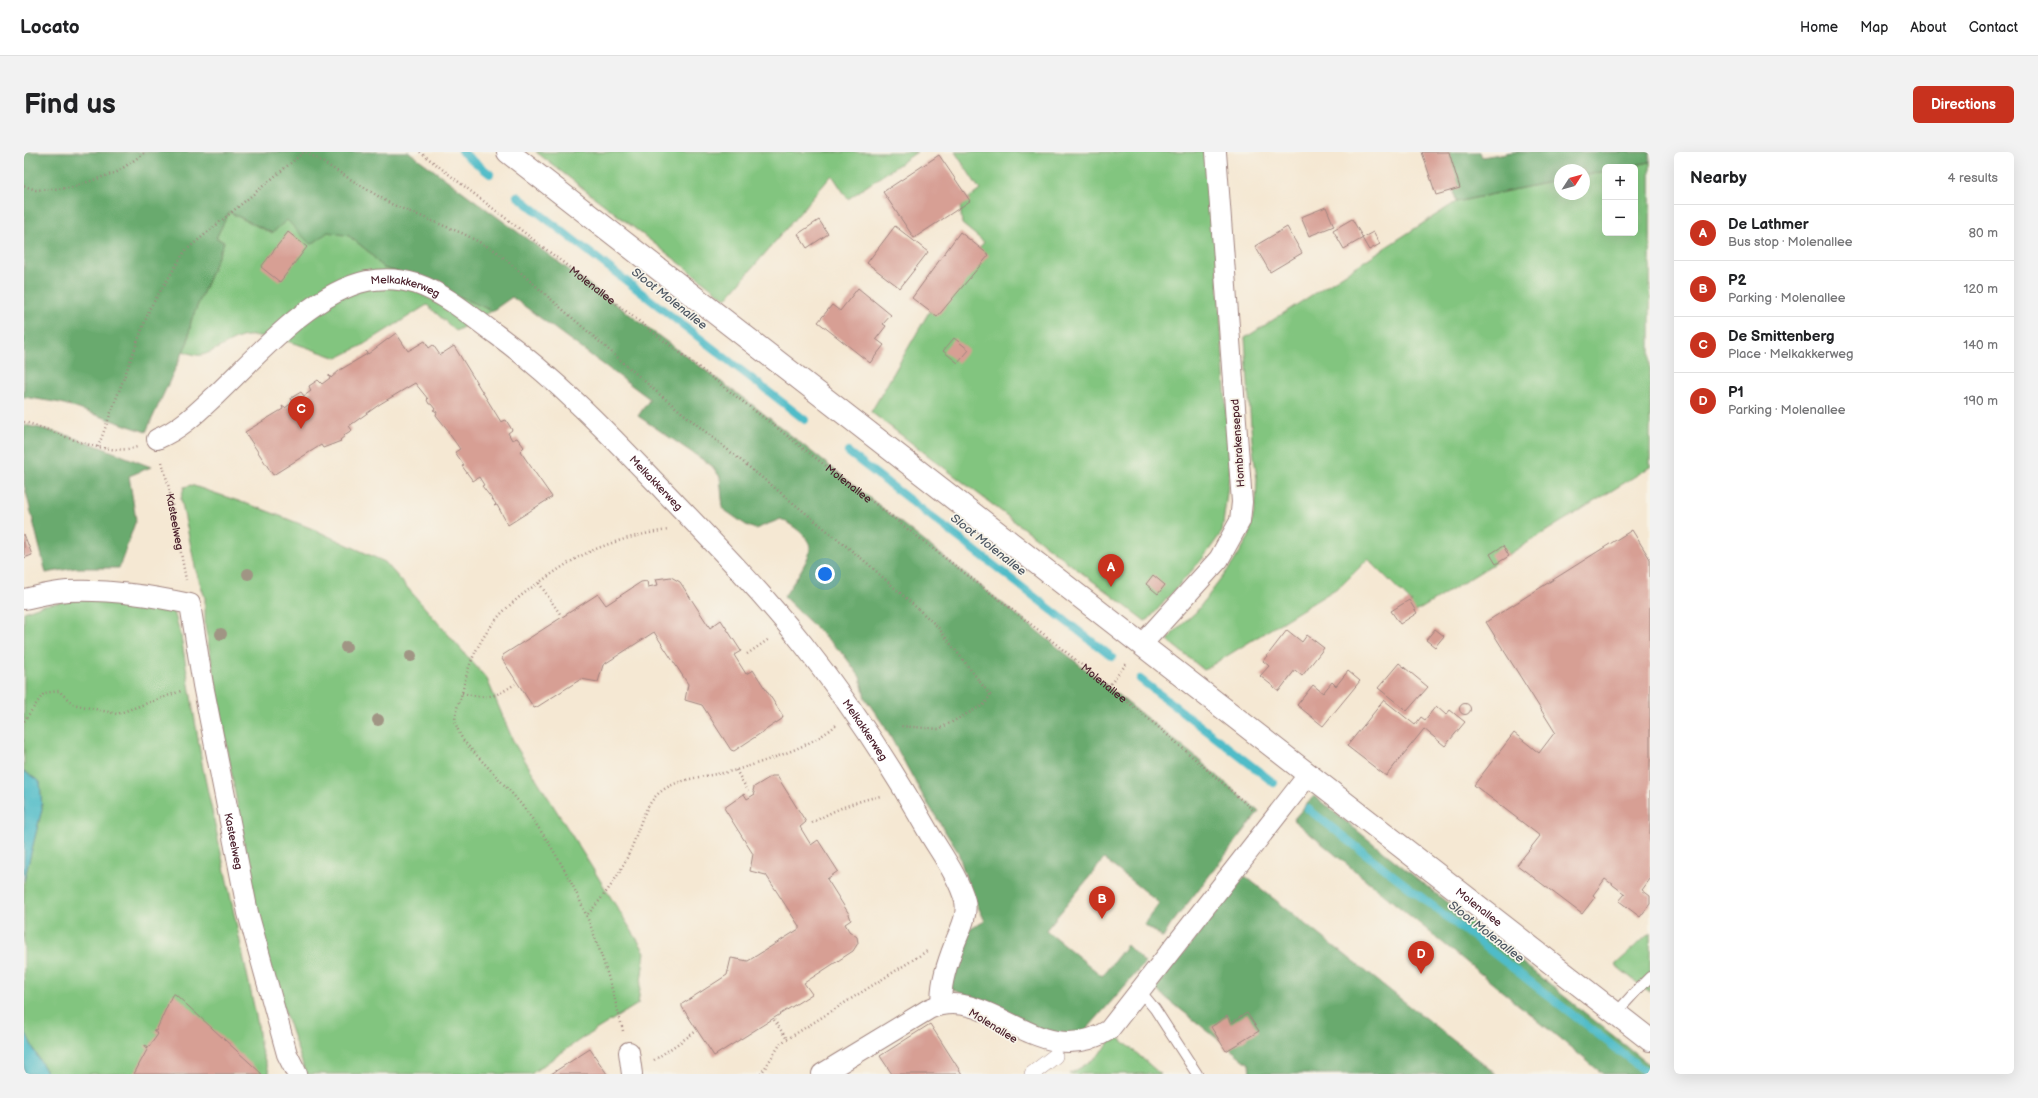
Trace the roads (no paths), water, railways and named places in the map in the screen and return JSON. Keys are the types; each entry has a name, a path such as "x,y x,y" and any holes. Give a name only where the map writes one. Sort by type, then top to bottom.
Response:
{"main road":[{"name":"Molenallee","path":"508,152 1650,1040"}],"street":[{"name":"Hombrakensepad","path":"1142,644 1219,559 1240,521 1242,502 1216,152"},
{"name":"Melkakkerweg","path":"157,439 185,424 284,330 306,311 327,297 366,282 398,280 418,284 435,292 463,310 519,351 560,385 600,424 693,521 802,642 852,710 903,789 954,876 966,903 964,923 954,944 940,996 935,1006"},
{"name":"Kasteelweg","path":"24,599 65,592 99,591 158,597 190,604 203,685 248,913 287,1054 297,1074"},
{"name":"Molenallee","path":"935,1006 963,1007 1024,1045 1038,1052 1055,1056 1080,1052 1101,1039 1309,774"},
{"path":"822,1074 935,1006"},
{"path":"629,1052 632,1074"},
{"name":"Molenallee","path":"1032,1074 1055,1056"}],"lane":[{"path":"1616,1013 1636,990 1650,977"},
{"path":"1140,991 1155,1009 1197,1074"}],"water":[{"path":"24,771 40,782 42,809 24,881"},
{"path":"24,1029 36,1054 48,1074 24,1074"}],"waterway":[{"name":"Sloot Molenallee","path":"462,152 490,174"},
{"name":"Sloot Molenallee","path":"517,196 805,420"},
{"name":"Sloot Molenallee","path":"848,452 1112,657"},
{"name":"Sloot Molenallee","path":"1140,679 1274,783"},
{"name":"Sloot Molenallee","path":"1308,809 1649,1074"}],"place":[{"name":"De Smittenberg","path":"301,429"},
{"name":"De Lathmer","path":"1111,587"},
{"name":"P2","path":"1102,919"},
{"name":"P1","path":"1421,974"}]}
